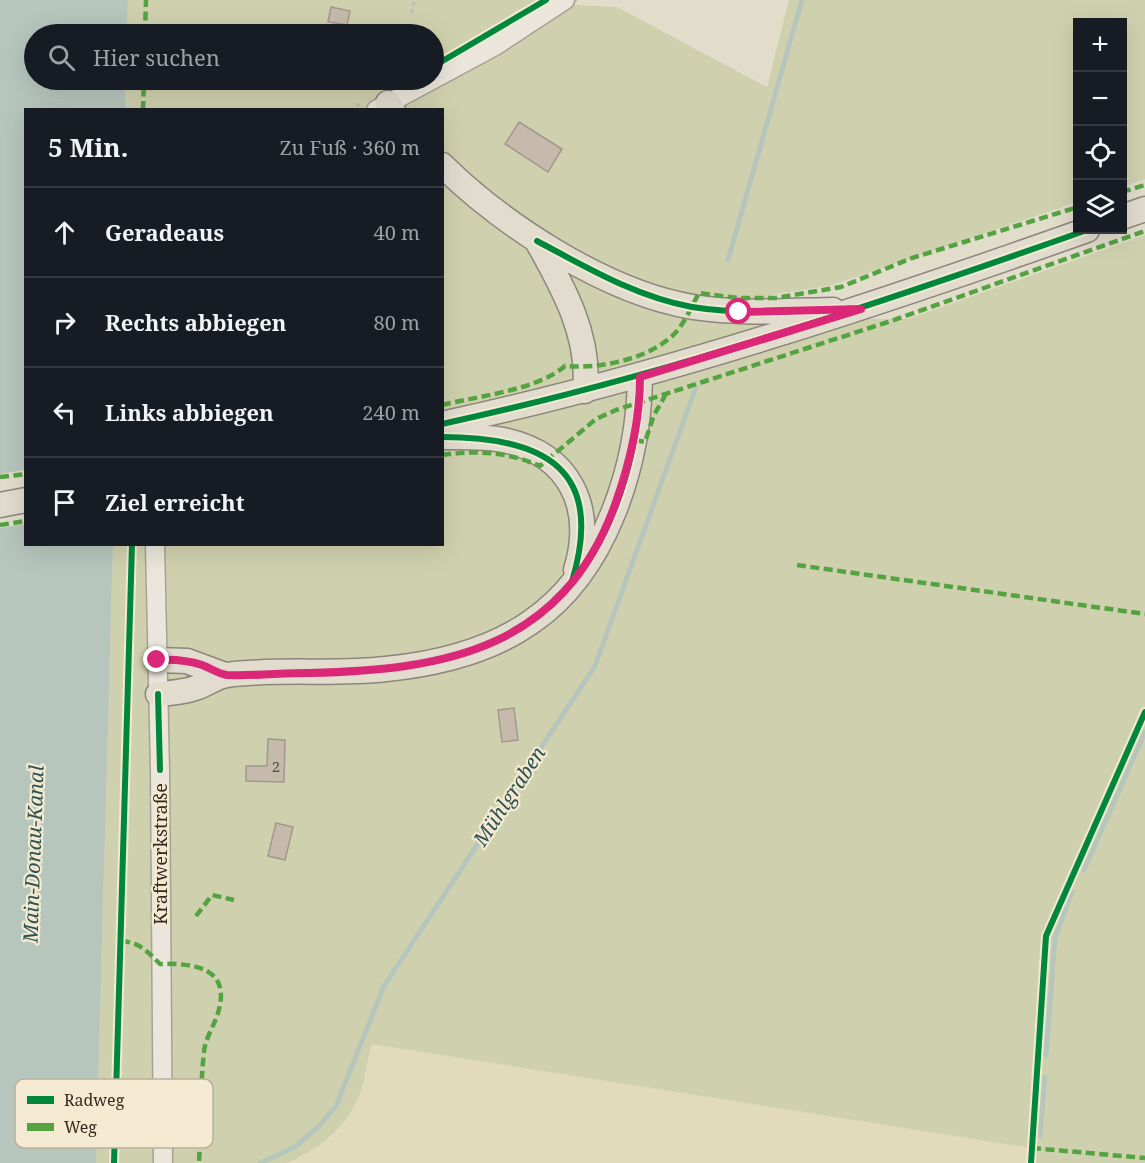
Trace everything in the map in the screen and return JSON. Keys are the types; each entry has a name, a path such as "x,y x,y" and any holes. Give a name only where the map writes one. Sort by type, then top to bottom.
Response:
{"main road":[{"path":"444,167 537,241 622,285 691,306 739,312 861,309"},
{"path":"1127,215 1145,209"},
{"path":"444,424 640,377 861,309 1077,234"},
{"path":"537,241 558,278 580,334 586,368 585,391"},
{"path":"158,694 196,688 225,675 386,669 466,653 502,639 532,622 555,602 597,547 618,496 635,440 640,377"},
{"path":"444,437 503,440 524,446 560,469 572,485 583,518 578,562 572,581"},
{"path":"157,660 187,661 225,675"}],"street":[{"path":"444,75 495,46 565,0"},
{"path":"386,107 416,90"},
{"name":"Kraftwerkstraße","path":"155,546 162,1079"},
{"name":"Kraftwerkstraße","path":"163,1148 163,1163"}],"path":[{"path":"411,13 414,0"}],"shaded area":[{"path":"372,1044 1032,1148 1031,1163 287,1163 306,1155 334,1135 357,1102"}],"green space":[{"path":"128,0 579,0 574,5 617,7 767,87 789,0 1145,0 1145,179 1127,186 1127,18 1073,18 1073,203 832,285 771,295 769,318 908,319 1145,235 1145,1163 1031,1163 1031,1148 372,1044 356,1103 343,1123 318,1146 287,1163 96,1163 96,1148 213,1148 213,1079 98,1079 113,546 444,546 444,108 125,108 126,90 444,90 444,24 127,24"}],"water":[{"name":"Main-Donau-Kanal","path":"0,0 128,0 127,24 24,24 24,90 126,90 125,108 24,108 24,546 113,546 98,1079 15,1079 15,1148 96,1148 96,1163 0,1163"}],"pier":[{"path":"24,470 24,524 0,528 0,474"}],"building":[{"path":"331,7 350,11 347,24 328,22"},
{"path":"519,122 562,149 548,172 505,144"},
{"path":"514,708 518,740 502,742 498,710"},
{"path":"268,739 285,740 284,782 246,781 246,766 267,766"},
{"path":"276,823 293,827 285,860 268,856"}],"waterway":[{"path":"728,260 802,0"},
{"name":"Mühlgraben","path":"260,1163 295,1147 319,1126 336,1106 384,986 595,666 696,387"},
{"path":"1084,870 1145,732"},
{"path":"1046,1055 1055,938 1072,892"},
{"path":"1040,1136 1045,1077"}],"marked path":[{"path":"145,24 146,0"},
{"path":"143,108 144,90"},
{"path":"1127,190 1145,185"},
{"path":"444,405 524,387 565,366 606,364 648,352 676,333 699,293 738,298 776,298 841,287 912,258 1073,209"},
{"path":"444,455 492,453 540,466 596,419 616,410 888,322 1145,231"},
{"path":"635,440 645,442 654,415 666,394"},
{"path":"0,477 24,474"},
{"path":"0,525 24,521"},
{"path":"797,565 1145,614"},
{"path":"196,916 212,895 234,900"},
{"path":"121,941 138,945 160,964 197,967 215,977 221,998 218,1013 206,1042 202,1079"},
{"path":"199,1148 199,1163"},
{"path":"1032,1148 1145,1158"}],"cycle path":[{"path":"444,60 546,0"},
{"path":"444,424 606,384 768,337 1075,234"},
{"path":"537,241 631,289 692,307 749,312 843,309"},
{"path":"578,574 593,553 605,530 624,481 636,429 640,377"},
{"path":"444,437 510,444 537,453 558,467 573,486 580,511 580,543 572,581"},
{"path":"116,1079 132,546"},
{"path":"158,694 160,770"},
{"path":"1031,1163 1046,936 1145,712"},
{"path":"114,1148 114,1163"}],"route":[{"path":"157,660 187,661 225,675 386,669 424,664 466,653 502,639 532,622 555,602 585,565 606,528 635,440 640,403 640,377 861,309 739,312"}]}
